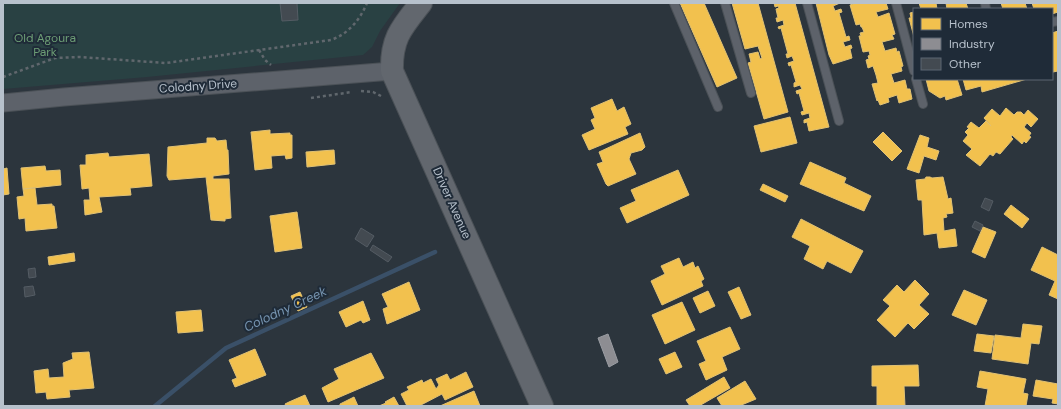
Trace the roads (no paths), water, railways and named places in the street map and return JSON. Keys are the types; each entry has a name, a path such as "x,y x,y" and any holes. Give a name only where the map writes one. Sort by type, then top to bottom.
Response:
{"street":[{"name":"Driver Avenue","path":"422,3 403,27 395,42 392,54 392,71 542,406"},
{"name":"Colodny Drive","path":"3,104 64,97 392,71"}],"lane":[{"path":"674,3 718,107"},
{"path":"725,3 751,93"},
{"path":"807,3 839,121"},
{"path":"896,3 913,67"},
{"path":"916,80 923,104"}],"waterway":[{"name":"Colodny Creek","path":"155,406 226,348 435,252"}],"park label":[{"name":"Old Agoura Park","path":"45,45"}]}
